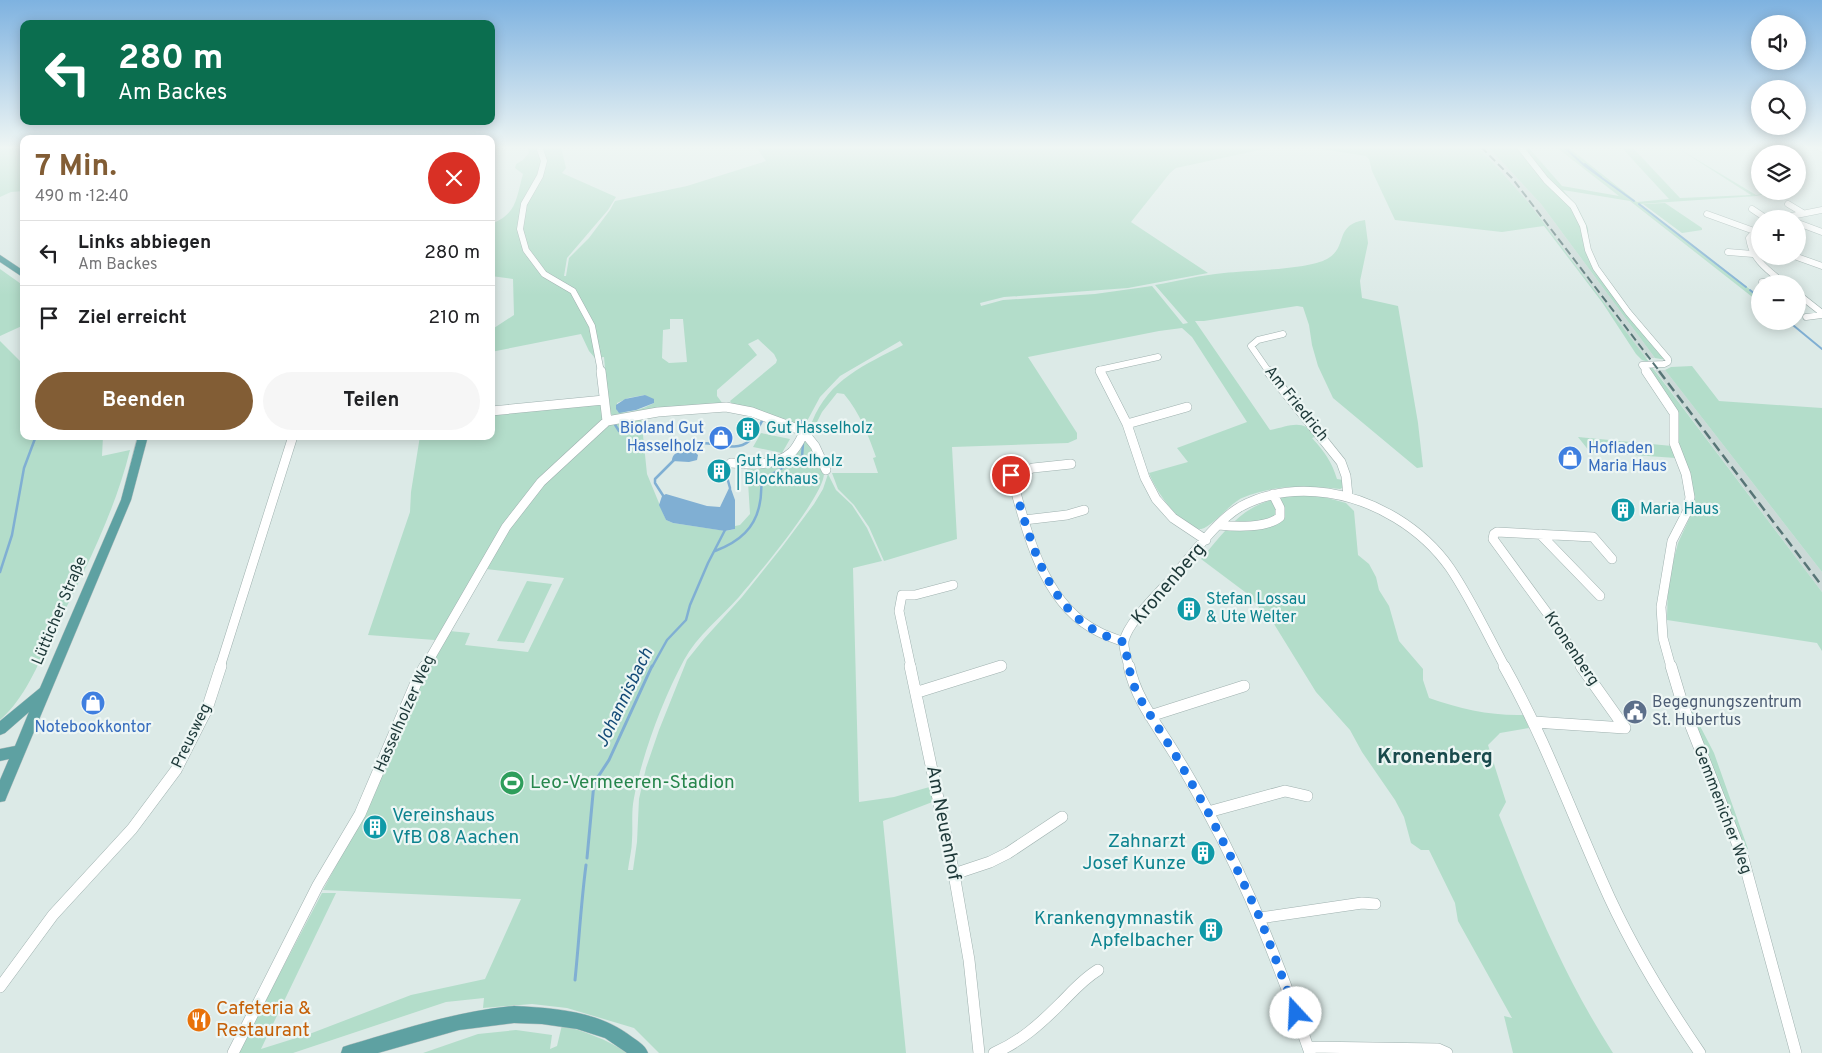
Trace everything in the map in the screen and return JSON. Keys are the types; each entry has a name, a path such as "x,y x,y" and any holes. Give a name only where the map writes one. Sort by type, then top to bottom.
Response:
{"main road":[{"path":"0,258 20,272"},
{"name":"Lütticher Straße","path":"0,796 126,500 135,472 141,440"},
{"path":"0,729 46,689"},
{"path":"0,755 19,751"},
{"path":"349,1053 432,1028 477,1017 512,1014 547,1014 583,1023 615,1034 640,1053"},
{"path":"366,1053 391,1041"}],"street":[{"path":"528,196 524,204 520,229 526,250 544,274 573,291 592,326 600,357 607,421 658,412 731,408 769,417 805,431 812,439 826,470"},
{"name":"Gemmenicher Weg","path":"1563,196 1573,206 1583,226 1588,250 1596,268 1628,312 1668,359 1668,362 1664,364 1642,365 1674,413 1674,443 1686,474 1690,497 1688,510 1672,541 1668,557 1661,607 1663,638 1683,706 1743,858 1796,1053"},
{"path":"1788,204 1798,210"},
{"path":"1806,213 1822,210"},
{"path":"1707,214 1751,230"},
{"path":"1806,226 1822,232"},
{"path":"1751,235 1749,238 1751,247"},
{"path":"1728,252 1751,254"},
{"path":"1806,260 1822,266"},
{"path":"1763,265 1774,275"},
{"path":"1806,301 1822,314"},
{"path":"1806,317 1822,314"},
{"name":"Am Friedrich","path":"1283,334 1258,340 1251,346 1276,383 1341,462 1346,476 1348,496"},
{"path":"1158,357 1099,370 1127,424 1145,478 1156,499 1173,518 1206,540"},
{"path":"495,411 604,400"},
{"path":"1127,424 1188,407"},
{"name":"Hasselholzer Weg","path":"233,1053 318,885 360,814 418,678 506,527 541,482 607,421"},
{"path":"731,463 747,464 782,458 792,452 805,431"},
{"name":"Preusweg","path":"0,987 53,915 132,829 176,770 192,742 207,709 292,440"},
{"path":"1071,464 1028,469 1011,475 1024,520 1049,582 1062,603 1072,614 1096,632 1108,638 1124,642"},
{"name":"Kronenberg","path":"1309,1050 1260,918 1208,812 1176,756 1150,716 1132,682 1124,642 1126,634 1137,618 1219,525 1239,508 1251,500 1273,494 1313,490 1348,496 1394,516 1417,532 1433,547 1450,568 1534,722 1603,883 1642,959 1675,1017 1700,1053"},
{"path":"1219,525 1239,527 1275,521 1280,517 1280,508 1273,494"},
{"path":"1024,520 1067,515 1084,510"},
{"name":"Kronenberg","path":"1534,722 1625,728 1582,667 1556,625 1494,538 1494,534 1497,532 1593,537 1612,560"},
{"path":"1540,534 1600,596"},
{"name":"Am Neuenhof","path":"953,584 914,595 902,596 899,611 918,692 954,874 969,960 979,1053"},
{"path":"918,692 1001,666"},
{"path":"1150,716 1244,686"},
{"path":"1208,812 1285,791 1308,796"},
{"path":"954,874 990,862 1008,853 1062,818"},
{"path":"1260,918 1362,903 1375,904"},
{"path":"994,1053 1027,1033 1090,974 1098,970"},
{"path":"1309,1050 1438,1049 1448,1053"}],"shaded area":[{"path":"1523,196 1534,196 1541,204 1655,358 1646,358"},
{"path":"1655,370 1665,370 1822,572 1822,592"}],"green space":[{"path":"517,196 616,197 608,210 567,258 564,276 566,276 569,258 589,238 615,201 638,196 1152,196 1131,222 1208,273 1128,288 1004,297 980,303 981,306 1003,300 1095,294 1152,286 1183,324 1188,323 1155,285 1215,274 1318,263 1334,254 1345,231 1349,227 1365,220 1368,243 1360,281 1362,298 1398,306 1418,423 1423,467 1417,468 1333,398 1318,366 1303,307 1297,306 1195,321 1270,430 1290,425 1301,425 1312,430 1318,436 1312,438 1327,457 1337,479 1343,480 1344,487 1340,489 1290,487 1266,490 1237,501 1208,526 1203,528 1199,529 1184,521 1162,497 1149,473 1188,462 1177,448 1247,422 1192,337 1182,328 1159,331 1028,357 1077,433 1077,439 1068,443 952,447 957,539 884,561 869,527 854,505 838,489 832,473 878,473 873,458 876,457 859,416 844,394 837,393 822,412 817,422 812,422 819,407 838,384 862,367 903,345 900,341 840,376 820,397 806,423 798,425 733,405 730,401 776,363 777,360 774,354 758,339 748,344 757,355 717,390 717,396 723,404 614,416 609,413 604,357 595,358 589,351 581,334 495,351 495,327 514,315 513,279 495,277 495,222 511,210","holes":["670,319 683,319 687,362 669,363 662,358 663,330 670,329","645,395 654,403 631,412 617,411 617,403 628,398"]},
{"path":"1384,196 1523,196 1649,362 1642,360 1636,354 1602,302 1544,226 1502,232 1395,220"},
{"path":"1534,196 1568,196 1578,208 1588,228 1589,249 1593,259 1629,309 1672,361 1655,358"},
{"path":"1600,196 1630,196 1637,202 1669,199 1666,196 1678,196 1680,198 1751,196 1640,204 1751,290 1751,296 1630,201"},
{"path":"1665,203 1702,228 1702,230 1682,233 1643,204"},
{"path":"0,269 20,283 20,327 0,336"},
{"path":"0,341 20,361 20,440 103,440 102,456 130,450 115,498 86,568 30,681 17,702 0,720"},
{"path":"1692,366 1719,401 1822,408 1822,572 1665,370 1671,367"},
{"path":"1652,367 1822,592 1822,651 1817,643 1667,620 1668,581 1678,543 1695,506 1690,478 1678,441 1678,417 1647,369"},
{"path":"601,402 604,422 532,488 435,640 368,635 410,512 411,492 419,440 495,440 495,412"},
{"path":"641,416 647,474 666,520 673,523 726,531 735,529 735,526 740,525 750,514 747,466 778,461 805,436 819,459 824,473 814,499 802,517 739,597 689,651 676,675 661,709 642,764 633,803 632,844 628,870 633,870 637,842 639,799 646,768 687,660 742,597 782,547 814,504 823,489 828,474 836,490 852,505 867,528 882,561 853,568 859,802 894,797 933,786 935,801 883,821 906,1053 659,1053 634,1028 567,1008 532,1004 483,1008 484,998 446,1002 293,1053 238,1053 322,893 336,893 261,1049 312,1033 411,995 485,979 521,899 323,890 376,791 403,719 449,631 470,633 465,645 528,652 564,578 486,569 525,503 608,424"},
{"path":"761,433 790,439 782,453 753,447"},
{"path":"1578,437 1672,446 1676,458 1590,452"},
{"path":"1295,495 1320,496 1346,503 1354,511 1358,555 1369,564 1376,577 1379,590 1389,606 1399,641 1423,669 1423,680 1429,698 1476,711 1524,715 1529,728 1500,733 1488,745 1506,802 1499,815 1550,937 1579,996 1613,1053 1513,1053 1504,1016 1512,1018 1458,921 1455,903 1429,850 1421,850 1411,843 1404,817 1395,800 1362,752 1350,730 1316,692 1274,624 1245,592 1201,559 1231,524 1251,509 1278,498"},
{"path":"527,581 552,584 524,643 497,641"},
{"path":"1685,697 1714,753 1748,849 1740,847"},
{"path":"562,1025 604,1040 627,1053 423,1053 478,1034 516,1030 552,1035 550,1049 557,1046"}],"water":[{"path":"645,395 654,399 654,403 636,410 619,413 616,409 616,405 625,399"},
{"path":"692,449 698,455 697,460 689,462 672,461 676,453"},
{"path":"730,486 735,500 735,529 725,531 673,523 666,520 659,505 662,496 666,494 707,506 720,507"}],"waterway":[{"path":"1627,196 1634,201"},
{"path":"1639,204 1746,287"},
{"path":"1799,330 1822,349"},
{"path":"692,451 703,443 733,446 744,444 754,436 764,418"},
{"path":"614,423 619,431"},
{"path":"0,572 12,535 24,468 34,440"},
{"path":"715,551 732,543 750,527 758,511 763,479 802,457 803,443"},
{"path":"664,497 655,483 655,479 674,460"},
{"name":"Johannisbach","path":"724,478 727,477 730,488"},
{"name":"Johannisbach","path":"652,667 667,640 686,620 690,605 708,563 725,530"},
{"name":"Johannisbach","path":"587,858 594,783 609,760 652,666"},
{"name":"Johannisbach","path":"575,980 586,865"}],"railway":[{"path":"1526,196 1660,372"},
{"path":"1659,371 1822,586"}],"place":[{"name":"Gut Hasselholz","path":"748,429"},
{"name":"Bioland Gut Hasselholz","path":"721,438"},
{"name":"Hofladen Maria Haus","path":"1570,458"},
{"name":"Gut Hasselholz | Blockhaus","path":"719,471"},
{"name":"Maria Haus","path":"1623,510"},
{"name":"Stefan Lossau & Ute Welter","path":"1189,609"},
{"name":"Notebookkontor","path":"93,703"},
{"name":"Begegnungszentrum St. Hubertus","path":"1635,712"},
{"name":"Leo-Vermeeren-Stadion","path":"512,783"},
{"name":"Vereinshaus VfB 08 Aachen","path":"375,827"},
{"name":"Zahnarzt Josef Kunze","path":"1203,853"},
{"name":"Krankengymnastik Apfelbacher","path":"1211,930"},
{"name":"Cafeteria & Restaurant","path":"199,1020"}],"district":[{"name":"Kronenberg","path":"1435,757"}],"route":[{"path":"1011,475 1031,539 1055,594 1072,614 1083,623 1108,638 1124,642 1132,682 1150,716 1176,756 1208,812 1234,863 1260,918 1296,1013"}]}
